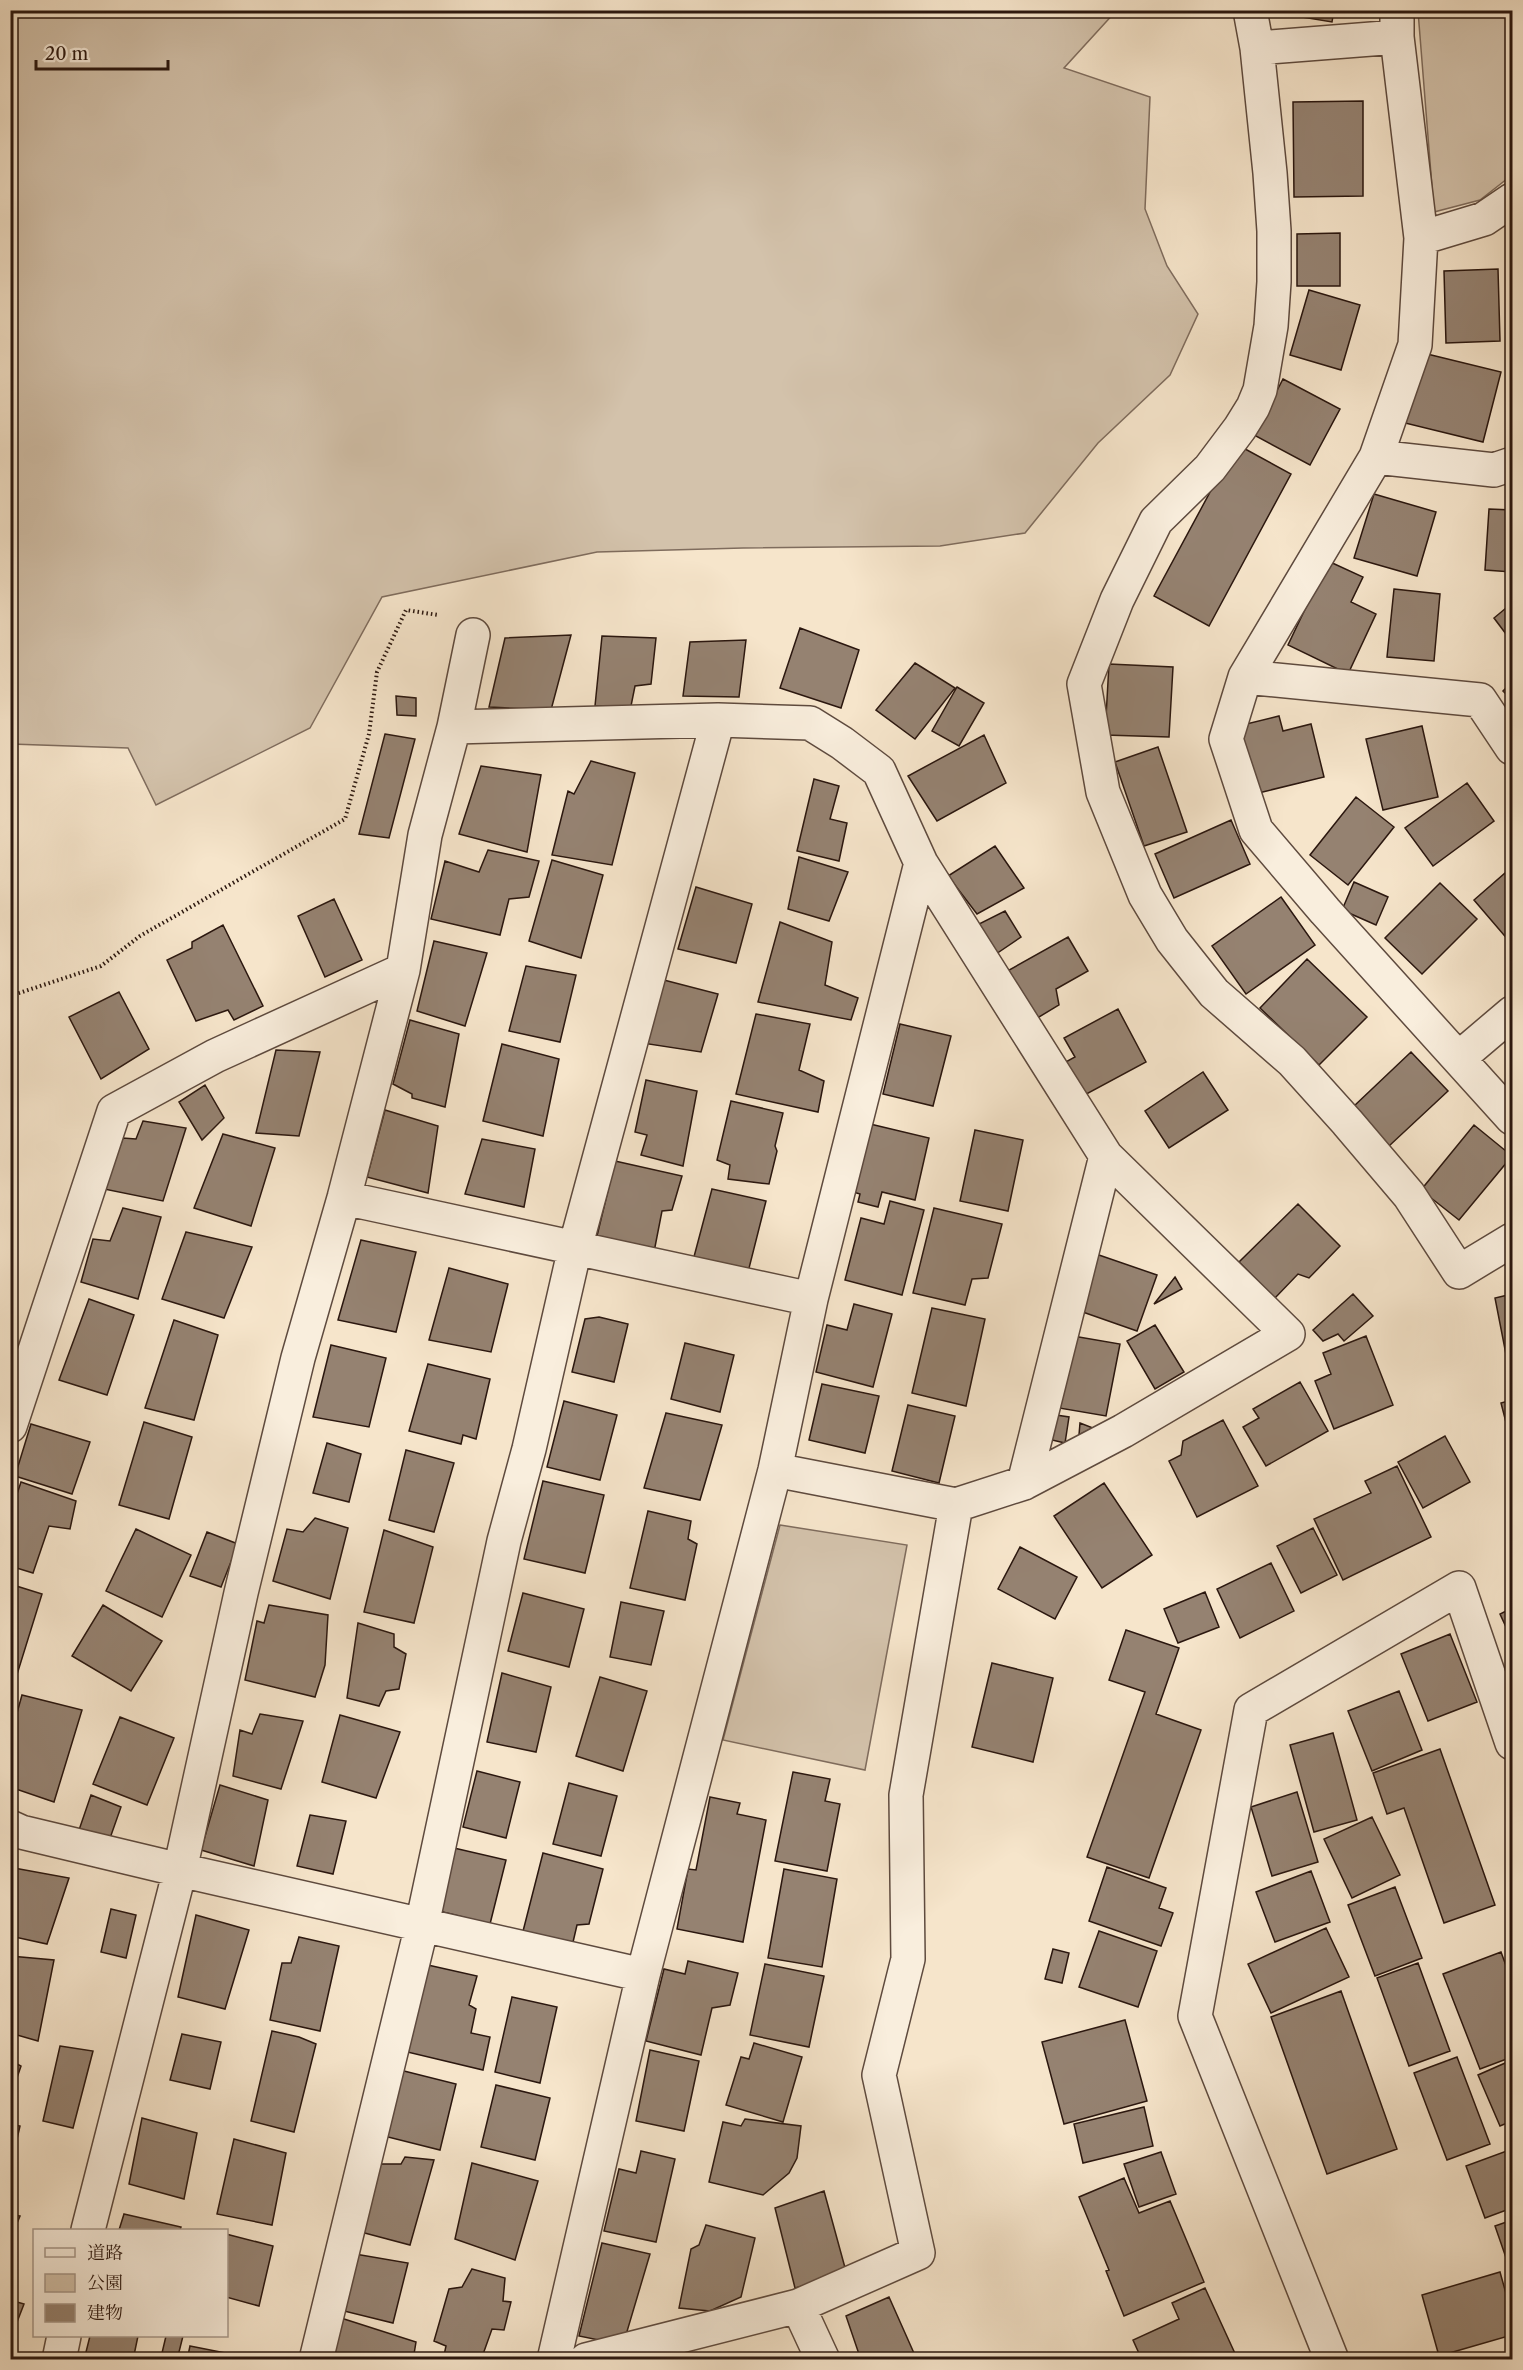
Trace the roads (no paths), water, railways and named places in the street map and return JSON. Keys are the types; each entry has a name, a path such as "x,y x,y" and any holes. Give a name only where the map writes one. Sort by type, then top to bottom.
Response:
{"street":[{"path":"1250,10 1266,127 1274,231 1274,282 1266,363 1260,390 1240,428 1210,468 1156,521 1117,600 1084,684 1103,792 1145,895 1172,939 1214,993 1292,1061 1347,1122 1409,1195 1459,1272 1512,1240"},
{"path":"1257,48 1397,24 1421,238 1415,345 1376,457 1245,677 1226,739 1256,830 1325,911 1512,1118"},
{"path":"1421,238 1484,219 1512,200"},
{"path":"1376,457 1494,470 1512,464"},
{"path":"88,2229 180,1870 241,1593 298,1358 344,1198 403,970 425,835 454,727 473,635"},
{"path":"1245,677 1480,700 1512,748"},
{"path":"454,727 718,720 810,723 842,743 879,771 921,863 1106,1156 1288,1334 1123,1431 1023,1483 956,1505 775,1470"},
{"path":"316,2360 422,1926 504,1541 529,1449 575,1248 718,720"},
{"path":"554,2360 643,1975 775,1470 811,1299 921,863"},
{"path":"10,1426 114,1111 215,1056 403,970"},
{"path":"1459,1058 1512,1013"},
{"path":"1023,1483 1106,1156"},
{"path":"344,1198 811,1299"},
{"path":"586,2360 798,2306 918,2253 879,2075 908,1959 906,1795 956,1505"},
{"path":"1332,2360 1195,2016 1251,1710 1460,1588 1512,1743"},
{"path":"10,1827 21,1832 180,1870 643,1975"},
{"path":"798,2306 823,2360"},
{"path":"58,2360 64,2337"}]}
